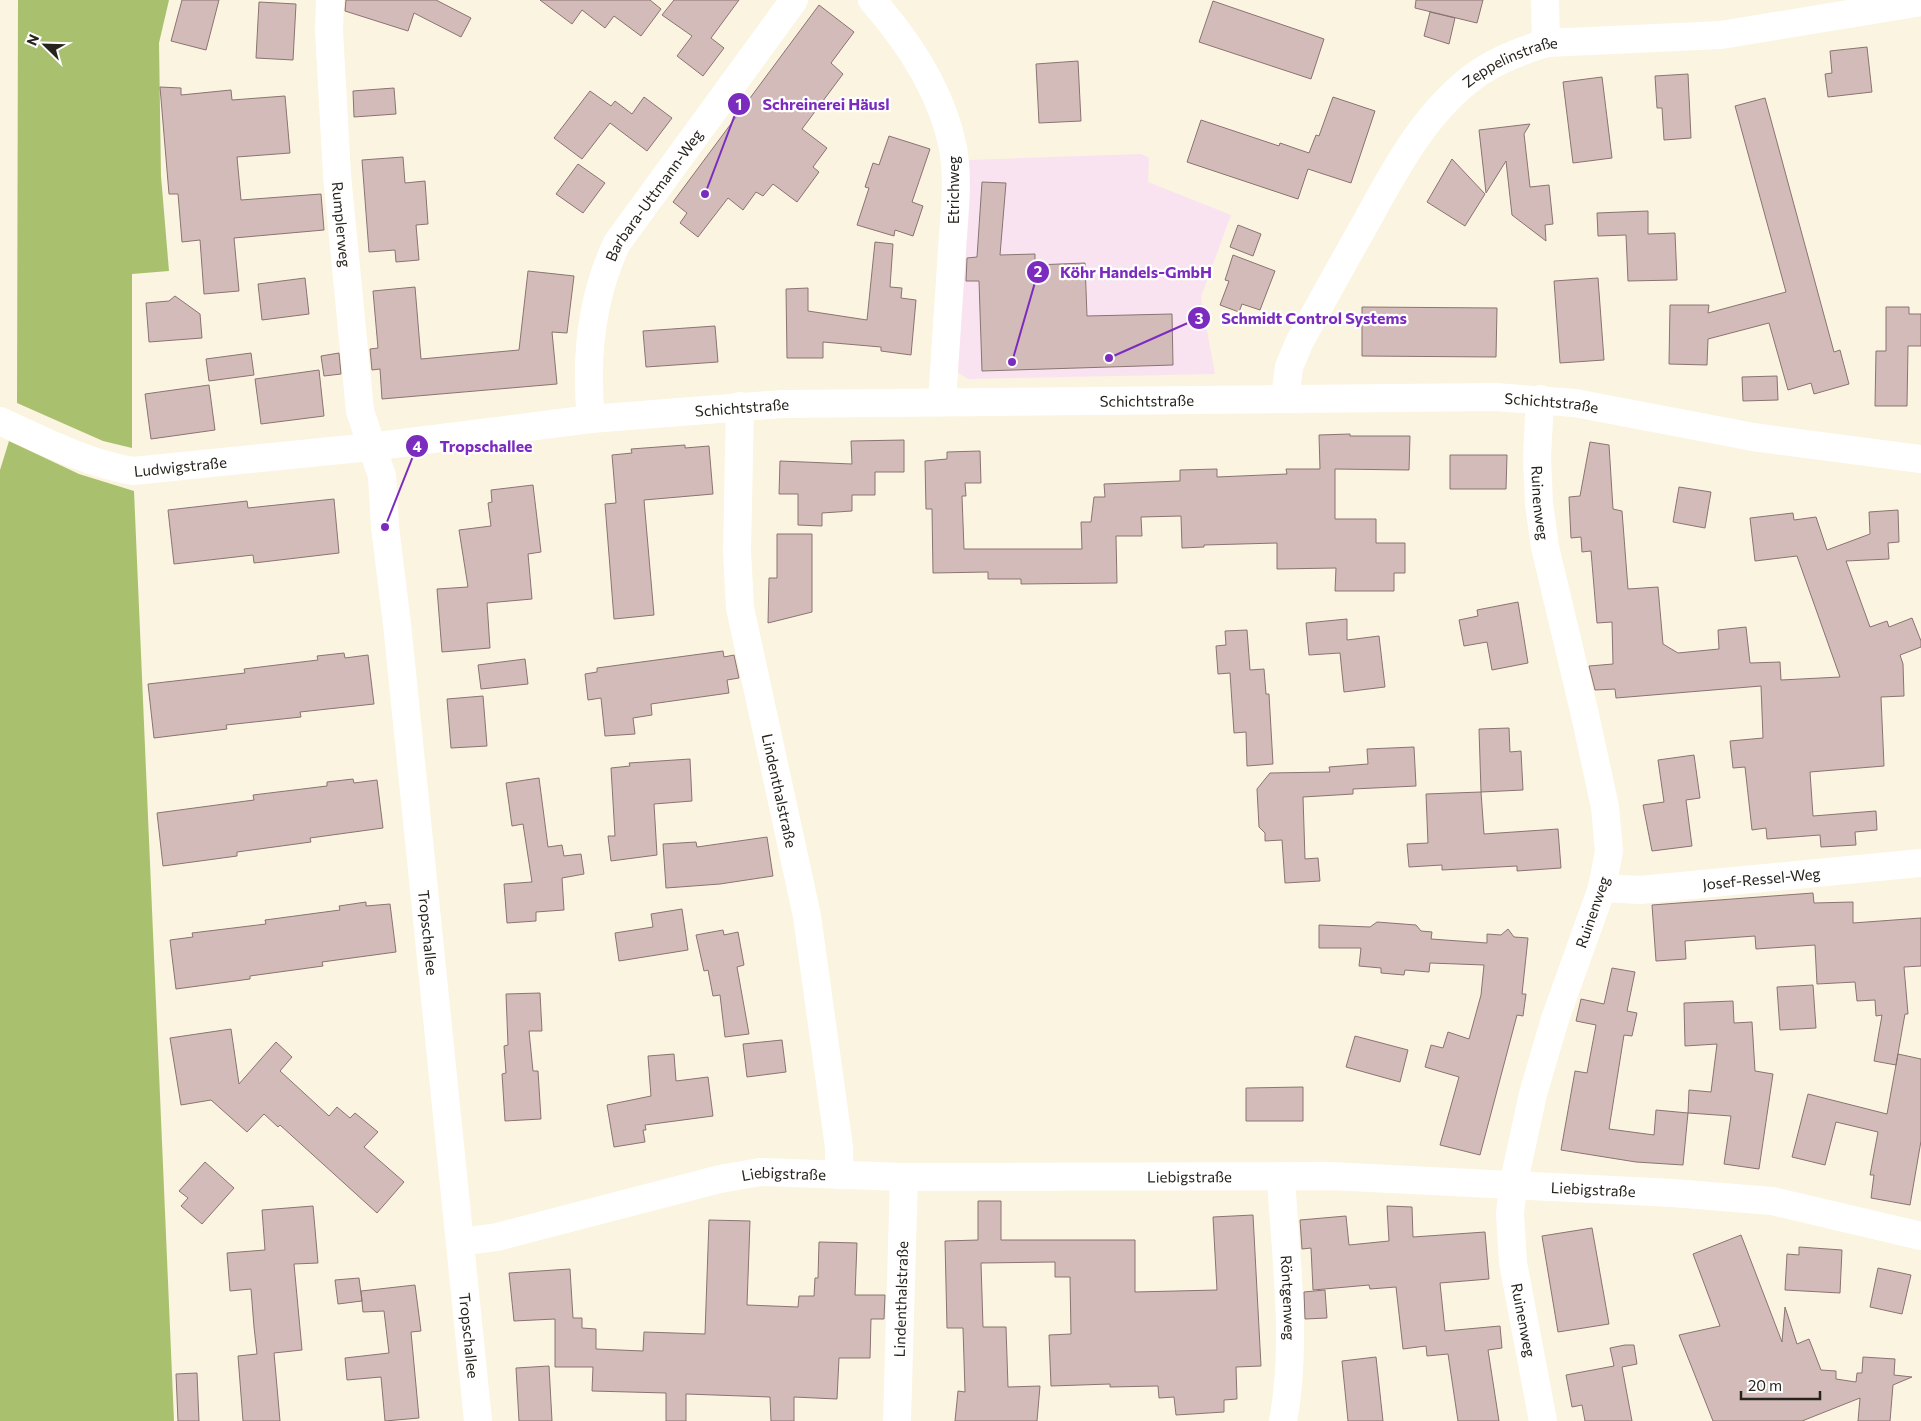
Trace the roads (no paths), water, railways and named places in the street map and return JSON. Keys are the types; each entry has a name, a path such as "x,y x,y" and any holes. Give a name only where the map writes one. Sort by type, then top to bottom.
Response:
{"street":[{"name":"Rumplerweg","path":"330,0 329,31 337,175 360,411 370,447"},
{"name":"Barbara-Uttmann-Weg","path":"590,419 588,388 591,340 598,295 606,266 616,243 794,0"},
{"name":"Etrichweg","path":"872,0 902,37 925,74 940,107 953,147 956,187 942,401"},
{"path":"1545,0 1546,43"},
{"name":"Zeppelinstraße","path":"1285,398 1289,367 1298,343 1396,168 1415,139 1448,100 1479,73 1522,50 1546,43 1721,35 1921,2"},
{"name":"Schichtstraße","path":"370,447 590,419 740,406 845,402 1495,397 1576,403 1753,436 1921,459"},
{"name":"Ruinenweg","path":"1540,399 1537,457 1539,504 1545,547 1605,807 1609,851 1602,888 1547,1047 1524,1127 1513,1186 1510,1238 1513,1264 1542,1421"},
{"name":"Lindenthalstraße","path":"740,406 737,551 740,608 807,916 839,1147 839,1175"},
{"name":"Ludwigstraße","path":"0,421 87,460 107,467 133,471 370,447"},
{"name":"Tropschallee","path":"370,447 382,476 385,527 478,1421"},
{"name":"Josef-Ressel-Weg","path":"1602,888 1640,890 1921,863"},
{"name":"Liebigstraße","path":"460,1242 497,1237 720,1179 760,1172 904,1177 1376,1177 1513,1186 1682,1193 1764,1200 1921,1236"},
{"name":"Röntgenweg","path":"1281,1176 1290,1356 1287,1400 1283,1421"},
{"name":"Lindenthalstraße","path":"897,1421 904,1177"}],"place":[{"name":"Schreinerei Häusl","path":"705,194"},
{"name":"Schmidt Control Systems","path":"1109,358"},
{"name":"Köhr Handels-GmbH","path":"1012,362"},
{"name":"Tropschallee","path":"385,527"}]}
